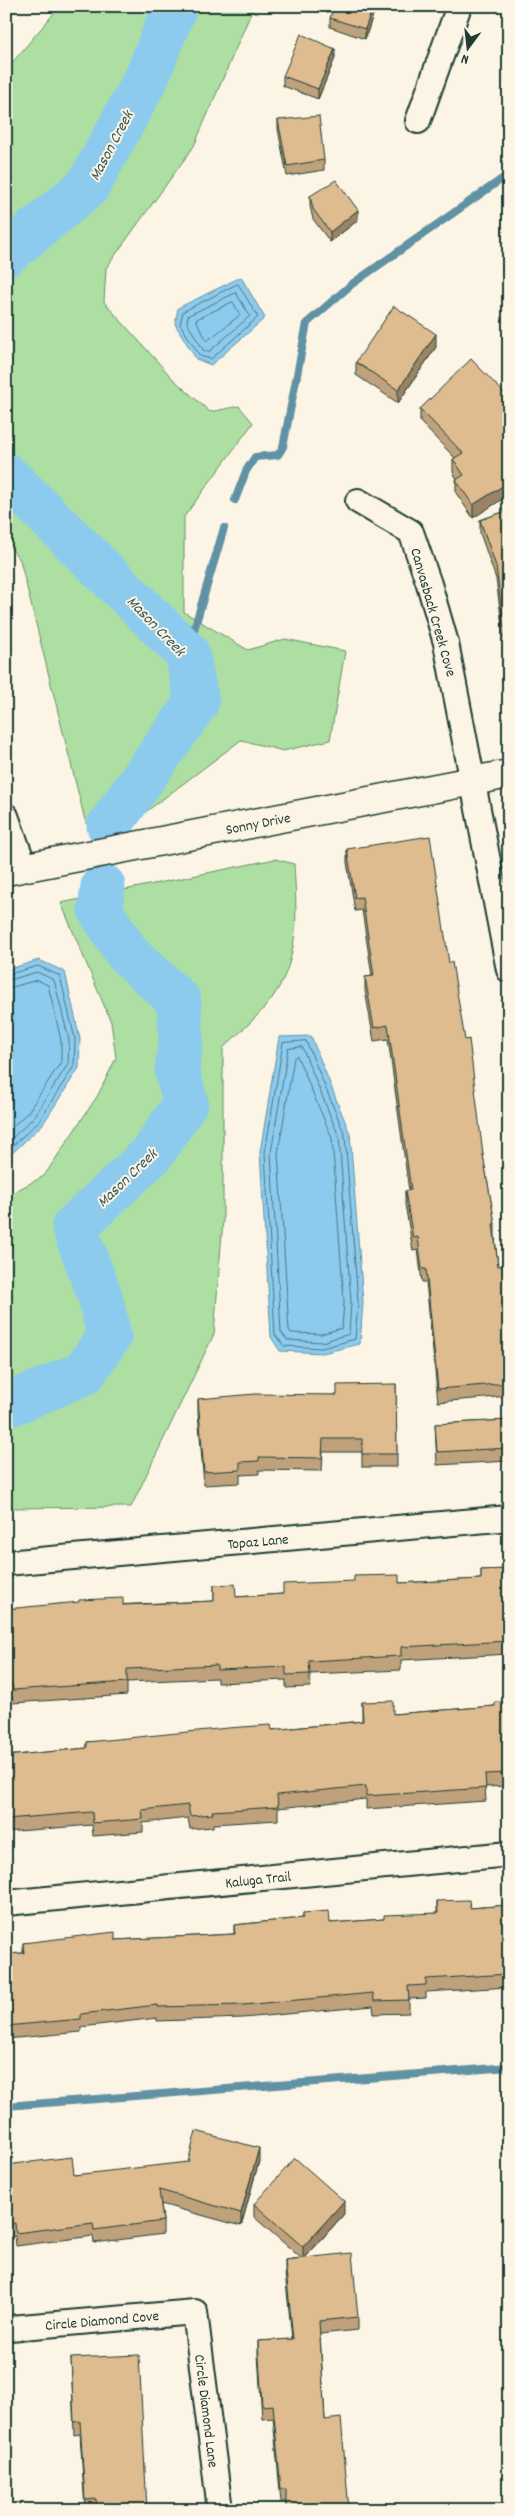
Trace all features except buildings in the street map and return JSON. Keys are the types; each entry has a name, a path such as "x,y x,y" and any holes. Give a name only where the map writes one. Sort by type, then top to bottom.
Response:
{"street":[{"path":"418,121 459,6"},
{"name":"Canvasback Creek Cove","path":"358,501 410,532 429,584 446,643 509,970"},
{"name":"Sonny Drive","path":"15,868 509,774"},
{"path":"6,816 15,868"},
{"name":"Topaz Lane","path":"6,1563 509,1518"},
{"name":"Kaluga Trail","path":"6,1903 509,1854"},
{"name":"Circle Diamond Cove","path":"10,2328 194,2312"},
{"name":"Circle Diamond Lane","path":"194,2312 220,2510"}],"green space":[{"path":"60,6 254,6 194,146 106,268 104,302 173,379 210,412 239,406 253,423 184,517 184,612 248,650 285,639 345,651 330,740 283,751 241,740 143,814 86,824 20,560 6,542 6,70"},
{"path":"275,859 294,864 296,921 294,939 291,957 277,991 260,1013 223,1048 223,1220 214,1334 131,1507 6,1508 6,1196 44,1176 98,1095 116,1058 111,1022 61,903"}],"water":[{"path":"241,277 265,318 211,365 196,359 175,324 178,308"},
{"path":"39,960 65,972 80,1039 79,1068 43,1124 6,1159 6,970"},
{"path":"311,1036 350,1134 363,1302 360,1344 323,1353 280,1351 271,1337 260,1152 279,1037"}],"waterway":[{"name":"Mason Creek","path":"6,254 88,186 147,77 175,6"},
{"path":"235,500 246,471 255,457 278,455 283,447 307,323 352,284 509,174"},
{"name":"Mason Creek","path":"6,475 187,653 197,702 109,826"},
{"path":"187,653 224,528"},
{"name":"Mason Creek","path":"6,1403 13,1403 84,1373 109,1336 100,1296 74,1227 152,1154 186,1102 177,1073 181,1038 179,1001 127,953 100,910 103,886"},
{"path":"6,2106 509,2067"}]}
